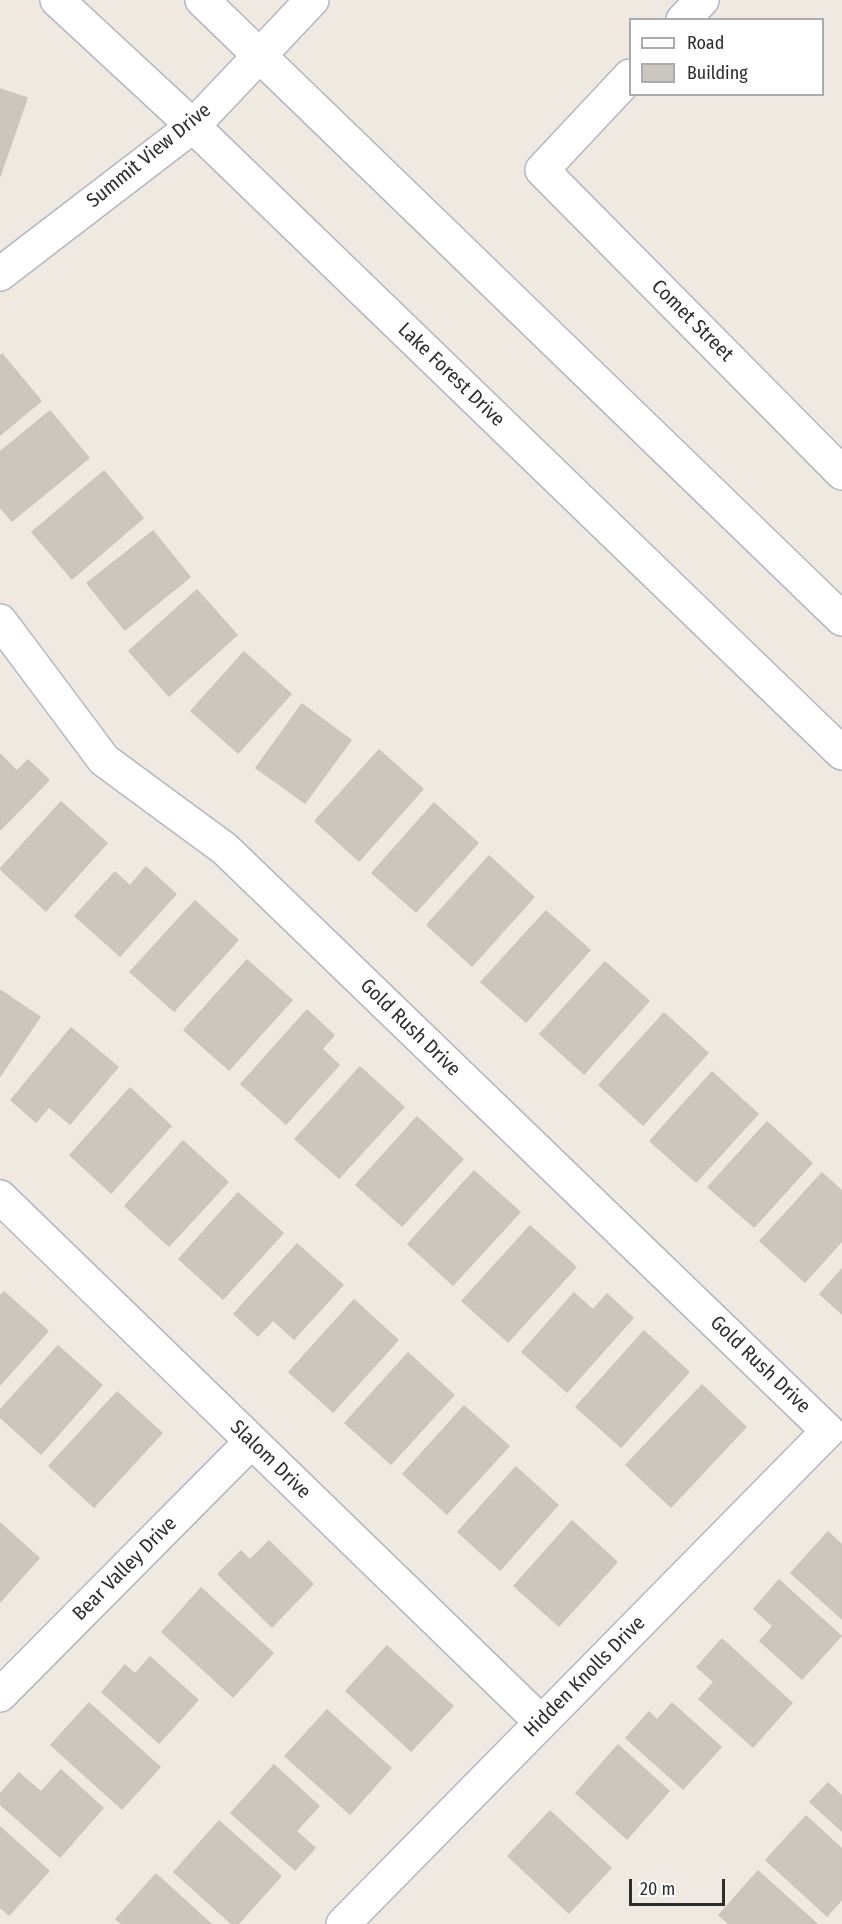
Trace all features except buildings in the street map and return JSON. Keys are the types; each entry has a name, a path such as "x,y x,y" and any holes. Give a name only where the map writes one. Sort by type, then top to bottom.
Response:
{"street":[{"name":"Lake Forest Drive","path":"57,0 193,126 842,753"},
{"path":"202,0 842,619"},
{"name":"Summit View Drive","path":"0,274 193,126 312,0"},
{"path":"685,18 702,0"},
{"name":"Comet Street","path":"629,77 542,170 840,467"},
{"name":"Gold Rush Drive","path":"0,621 104,760 225,849 828,1431"},
{"name":"Slalom Drive","path":"0,1197 541,1722"},
{"name":"Hidden Knolls Drive","path":"343,1924 828,1431"},
{"name":"Bear Valley Drive","path":"0,1695 251,1442"}]}
